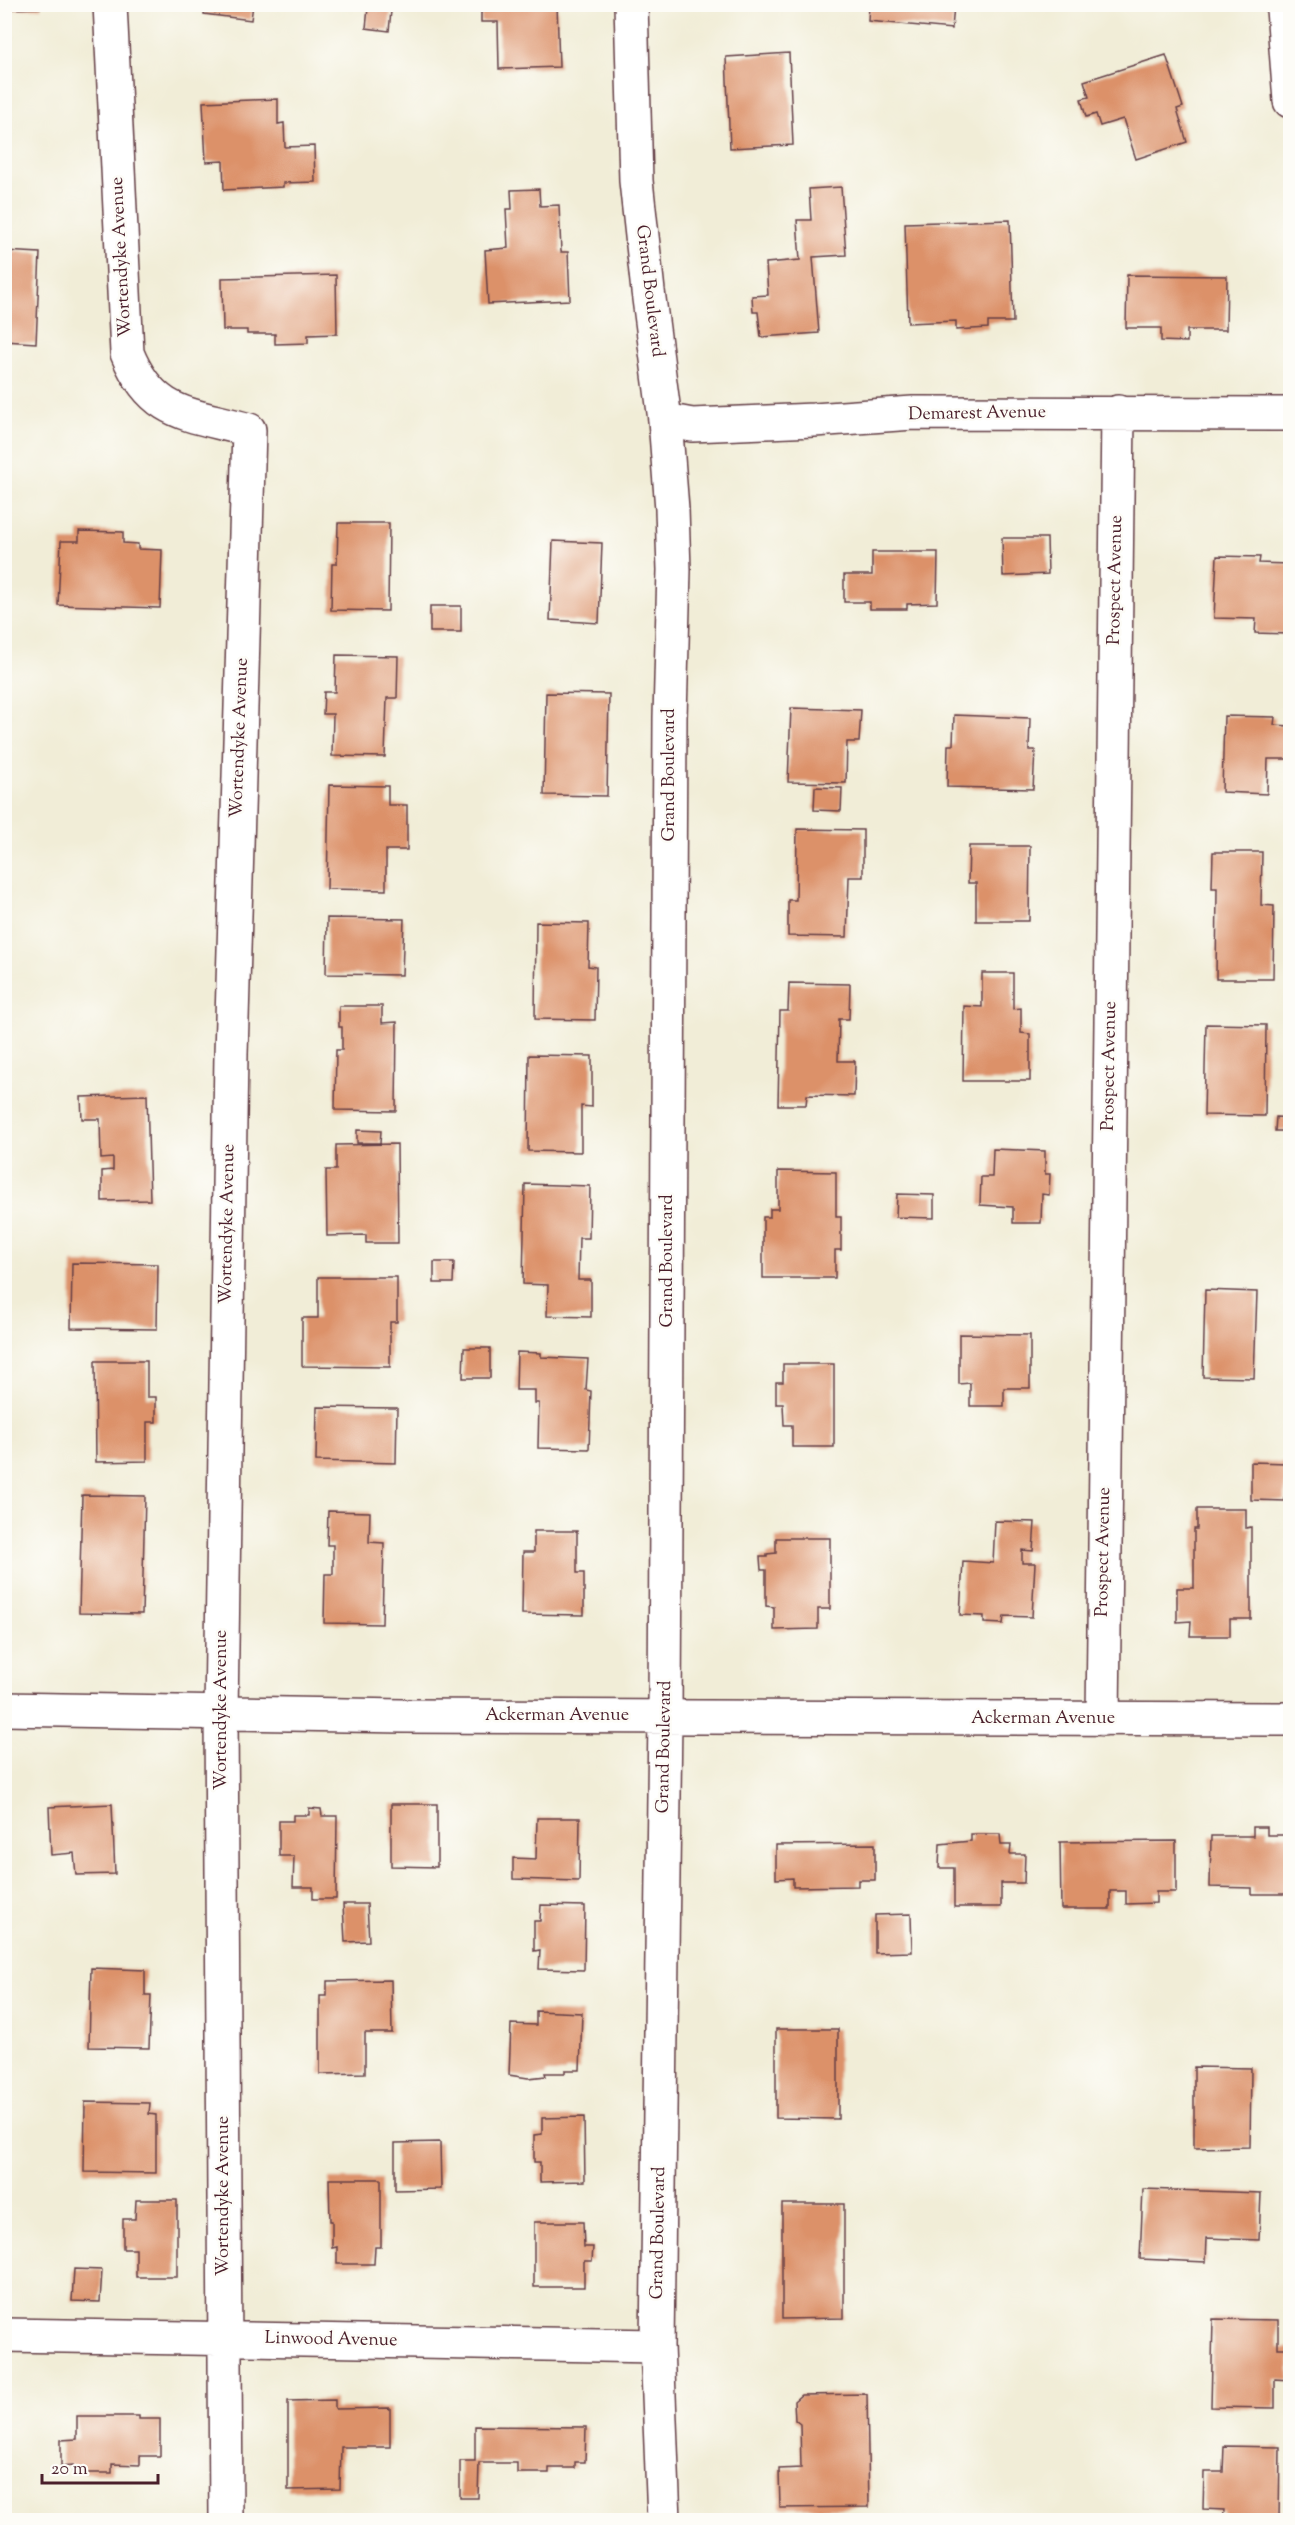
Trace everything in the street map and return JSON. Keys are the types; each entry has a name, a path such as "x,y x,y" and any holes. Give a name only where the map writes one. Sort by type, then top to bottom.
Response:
{"street":[{"name":"Wortendyke Avenue","path":"110,4 127,353 137,377 155,398 182,413 249,430 231,1054 221,1713 226,2520"},
{"name":"Grand Boulevard","path":"631,4 636,181 665,420 674,570 670,717 665,1717 657,2346 664,2520"},
{"path":"1283,9 1290,101"},
{"name":"Prospect Avenue","path":"1102,1719 1118,412"},
{"name":"Demarest Avenue","path":"665,420 692,425 913,413 1290,414"},
{"name":"Ackerman Avenue","path":"4,1709 665,1717 1290,1719"},
{"name":"Linwood Avenue","path":"4,2335 657,2346"}],"building":[{"path":"4,4 40,4 41,8 4,9"},
{"path":"205,4 253,4 251,20 204,14"},
{"path":"481,4 557,4 559,67 499,69 498,22 481,22"},
{"path":"869,5 954,5 952,29 868,21"},
{"path":"368,8 391,11 389,31 366,28"},
{"path":"789,53 793,145 730,148 726,57"},
{"path":"1166,55 1183,107 1177,109 1187,142 1136,159 1123,119 1100,126 1096,114 1086,117 1081,99 1089,97 1084,81"},
{"path":"278,99 278,124 284,123 285,147 314,146 315,182 283,183 283,187 224,190 223,161 206,162 203,102"},
{"path":"841,187 846,255 813,257 819,333 761,337 758,312 753,312 752,296 768,295 766,263 800,260 797,220 811,220 809,189"},
{"path":"539,189 540,206 559,205 561,252 568,252 570,300 488,304 485,250 508,248 506,209 512,209 511,190"},
{"path":"1010,220 1013,322 988,322 988,328 956,330 956,321 908,323 905,223"},
{"path":"4,251 40,253 36,343 4,341"},
{"path":"336,275 337,334 308,335 308,343 275,344 275,334 247,334 247,330 223,330 222,278"},
{"path":"1127,275 1227,276 1226,330 1187,330 1187,342 1161,341 1161,328 1126,328"},
{"path":"338,523 389,523 388,611 331,610 332,564 337,564"},
{"path":"79,531 123,532 123,543 138,544 138,549 162,550 160,608 58,605 61,541 79,541"},
{"path":"1002,538 1047,538 1048,574 1003,576"},
{"path":"553,541 602,543 599,623 550,620"},
{"path":"872,552 938,552 937,603 907,604 907,609 870,609 870,602 844,602 844,575 872,575"},
{"path":"1217,556 1260,557 1259,563 1290,564 1290,634 1255,633 1256,619 1214,618"},
{"path":"430,606 461,606 461,632 430,632"},
{"path":"336,655 398,656 397,698 387,698 385,757 332,756 333,714 323,714 324,692 335,692"},
{"path":"546,693 609,694 607,796 544,795"},
{"path":"791,708 861,710 859,742 847,742 846,783 788,782"},
{"path":"954,715 1030,718 1029,750 1035,750 1033,789 947,787 948,745 953,745"},
{"path":"1224,716 1275,717 1274,725 1290,726 1290,759 1268,759 1267,794 1222,792"},
{"path":"329,785 388,786 388,805 407,805 407,850 386,850 386,890 327,889"},
{"path":"815,787 842,788 841,811 814,810"},
{"path":"797,829 863,830 863,877 849,877 847,937 788,936 788,900 796,900"},
{"path":"969,846 1030,846 1029,921 976,921 976,883 968,883"},
{"path":"1213,852 1262,852 1261,905 1274,906 1273,979 1216,979 1217,888 1212,888"},
{"path":"327,918 404,919 402,975 326,974"},
{"path":"536,922 589,923 588,966 596,967 595,1020 535,1019"},
{"path":"982,973 1013,973 1013,1009 1021,1008 1021,1033 1030,1034 1030,1081 963,1081 964,1006 982,1007"},
{"path":"789,983 850,984 849,1019 839,1019 838,1061 855,1061 854,1096 807,1095 806,1105 778,1105 780,1011 788,1011"},
{"path":"339,1006 382,1006 382,1023 397,1022 396,1111 335,1110 336,1050 342,1050"},
{"path":"1206,1024 1266,1025 1265,1116 1204,1115"},
{"path":"529,1055 592,1056 592,1107 581,1106 581,1152 528,1151"},
{"path":"147,1095 150,1200 102,1201 102,1171 113,1170 113,1158 101,1159 100,1119 82,1119 81,1097"},
{"path":"1276,1117 1290,1118 1290,1131 1275,1131"},
{"path":"357,1130 381,1131 380,1143 357,1143"},
{"path":"397,1144 398,1243 366,1243 366,1235 327,1236 326,1170 336,1170 336,1145"},
{"path":"993,1149 1045,1151 1045,1174 1050,1174 1049,1195 1042,1194 1041,1223 1013,1223 1013,1207 980,1205 981,1177 992,1177"},
{"path":"778,1171 836,1172 836,1217 841,1217 841,1250 835,1250 835,1278 763,1278 763,1217 770,1217 770,1209 778,1209"},
{"path":"525,1184 590,1186 589,1238 579,1238 578,1280 591,1280 591,1317 547,1316 548,1285 523,1284"},
{"path":"897,1194 934,1195 934,1218 896,1217"},
{"path":"434,1262 454,1262 453,1283 434,1283"},
{"path":"72,1263 158,1264 157,1329 71,1328"},
{"path":"318,1277 397,1277 397,1322 390,1322 390,1367 302,1366 302,1318 318,1318"},
{"path":"1205,1290 1257,1292 1254,1378 1203,1377"},
{"path":"959,1334 1030,1335 1030,1388 1004,1388 1004,1406 970,1406 970,1383 959,1384"},
{"path":"464,1348 490,1348 490,1378 463,1378"},
{"path":"517,1352 541,1353 541,1357 588,1359 586,1390 591,1391 589,1449 538,1448 539,1403 535,1403 535,1390 516,1390"},
{"path":"95,1361 147,1361 147,1397 156,1397 156,1422 147,1422 147,1461 96,1462"},
{"path":"783,1364 834,1364 834,1447 792,1447 792,1425 784,1425 783,1404 776,1404 776,1382 783,1382"},
{"path":"317,1407 397,1408 396,1463 316,1461"},
{"path":"1251,1462 1286,1463 1285,1501 1251,1500"},
{"path":"82,1495 145,1496 142,1614 79,1613"},
{"path":"1197,1509 1246,1509 1246,1528 1251,1527 1251,1619 1230,1619 1230,1636 1190,1636 1191,1621 1177,1622 1177,1588 1194,1588 1194,1529 1197,1529"},
{"path":"328,1511 370,1512 369,1542 384,1543 382,1624 324,1623 325,1574 333,1574 333,1545 327,1545"},
{"path":"995,1521 1035,1522 1033,1551 1022,1550 1022,1563 1035,1563 1032,1617 1004,1616 1003,1624 984,1623 984,1616 960,1615 963,1561 993,1563"},
{"path":"534,1531 577,1531 577,1573 584,1573 584,1615 522,1614 523,1552 534,1552"},
{"path":"776,1538 830,1538 830,1609 818,1609 818,1629 774,1630 774,1607 766,1606 766,1570 761,1570 760,1557 776,1553"},
{"path":"112,1804 115,1874 76,1875 74,1853 51,1855 49,1807"},
{"path":"391,1804 437,1804 437,1867 391,1866"},
{"path":"309,1808 321,1809 322,1816 337,1816 336,1899 313,1899 313,1887 293,1887 294,1856 279,1856 279,1821 293,1821 293,1815 309,1815"},
{"path":"537,1818 580,1818 579,1881 513,1879 513,1858 536,1859"},
{"path":"1253,1827 1267,1827 1267,1835 1290,1835 1290,1894 1252,1894 1252,1888 1210,1887 1211,1836 1253,1836"},
{"path":"971,1834 1000,1834 1001,1845 1011,1845 1010,1854 1025,1854 1024,1883 1001,1883 1001,1907 954,1907 954,1868 939,1868 940,1844 971,1841"},
{"path":"1176,1841 1176,1892 1156,1892 1156,1903 1126,1904 1126,1891 1110,1891 1110,1909 1061,1909 1060,1842"},
{"path":"875,1844 875,1880 858,1880 858,1886 793,1887 793,1878 776,1879 776,1845"},
{"path":"343,1904 367,1904 369,1941 345,1942"},
{"path":"541,1905 585,1906 584,1970 539,1969 540,1950 534,1951 534,1921 540,1921"},
{"path":"911,1914 912,1952 875,1953 875,1915"},
{"path":"91,1968 145,1970 145,1995 151,1995 149,2048 89,2047"},
{"path":"391,1980 392,2033 365,2033 365,2073 320,2074 320,1996 327,1996 327,1981"},
{"path":"536,2011 582,2013 580,2070 545,2073 546,2076 528,2078 509,2075 511,2024 536,2025"},
{"path":"776,2029 838,2029 838,2119 776,2118"},
{"path":"1194,2067 1251,2068 1250,2147 1194,2148"},
{"path":"85,2102 150,2103 149,2114 156,2115 156,2173 84,2172"},
{"path":"584,2117 585,2181 540,2182 540,2162 534,2162 534,2135 542,2134 542,2118"},
{"path":"440,2142 441,2189 395,2190 395,2143"},
{"path":"329,2179 381,2179 381,2247 375,2247 374,2264 337,2264 337,2247 332,2248"},
{"path":"1143,2189 1261,2193 1259,2240 1207,2238 1206,2262 1140,2259"},
{"path":"136,2200 177,2200 177,2277 136,2277 136,2249 123,2249 123,2219 135,2219"},
{"path":"782,2204 844,2204 844,2318 782,2319"},
{"path":"534,2222 583,2222 584,2247 593,2247 592,2261 584,2261 584,2287 534,2287"},
{"path":"74,2269 102,2270 100,2302 72,2301"},
{"path":"1213,2319 1278,2320 1278,2348 1290,2348 1290,2380 1275,2379 1275,2408 1211,2407"},
{"path":"867,2394 869,2507 780,2508 779,2469 801,2468 800,2424 795,2420 794,2401 801,2395"},
{"path":"335,2400 335,2409 390,2408 390,2447 341,2447 340,2489 288,2490 288,2401"},
{"path":"77,2416 139,2416 139,2419 160,2419 160,2456 140,2456 140,2465 112,2464 112,2473 74,2473 73,2465 61,2466 61,2440 77,2439"},
{"path":"475,2426 586,2427 585,2462 575,2462 575,2468 549,2468 549,2473 517,2473 517,2463 479,2463 478,2498 460,2498 460,2461 475,2461"},
{"path":"1224,2446 1280,2447 1279,2520 1223,2520 1224,2510 1203,2509 1204,2472 1223,2472"}]}
